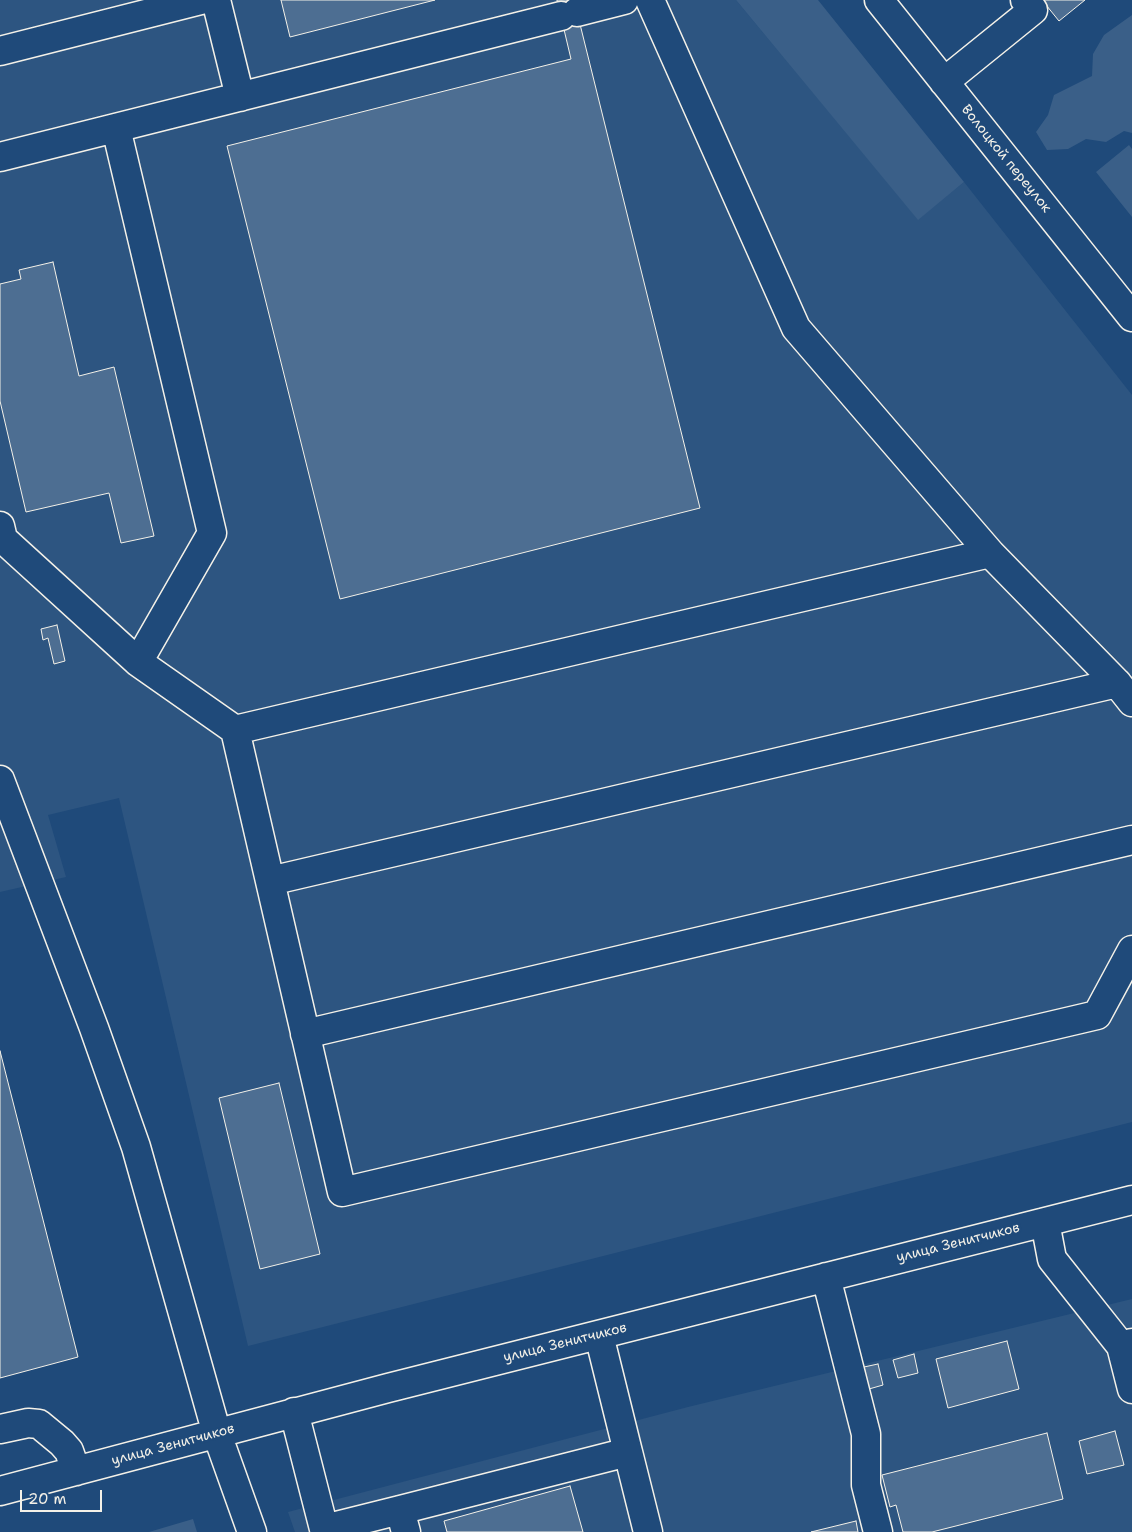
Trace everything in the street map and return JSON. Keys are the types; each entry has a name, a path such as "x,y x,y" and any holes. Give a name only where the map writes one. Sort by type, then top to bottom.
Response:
{"street":[{"path":"0,51 201,0"},
{"path":"216,0 240,97"},
{"path":"0,157 624,0"},
{"path":"650,0 796,328 990,553 1124,692"},
{"name":"Волоцкой переулок","path":"879,0 1132,317"},
{"path":"944,82 1033,10 1025,0"},
{"path":"116,128 212,533 138,662"},
{"path":"0,526 3,539 138,662 235,730 342,1192 1097,1015 1132,950"},
{"path":"235,730 990,553"},
{"path":"270,881 1124,692"},
{"path":"0,780 91,1019 136,1147 217,1434 252,1532"},
{"path":"305,1034 1132,840"},
{"name":"улица Зенитчиков","path":"0,1491 294,1412 1132,1200"},
{"path":"1045,1222 1052,1258 1126,1345 1132,1386"},
{"path":"826,1277 866,1434 866,1484 878,1532"},
{"path":"599,1335 648,1532"},
{"path":"294,1412 324,1529 403,1521 628,1452"},
{"path":"0,1429 28,1423 38,1424 69,1451 76,1471"}],"shaded area":[{"path":"0,0 736,0 918,219 964,182 1132,395 1132,1122 248,1346 119,798 48,815 66,877 0,892"},
{"path":"736,0 818,0 964,182 918,220"},
{"path":"1132,15 1132,133 1124,131 1106,142 1086,139 1068,149 1047,150 1036,132 1048,115 1054,95 1092,76 1093,54 1104,35"},
{"path":"1129,145 1132,149 1132,217 1096,172"},
{"path":"1132,1299 1132,1532 295,1532 288,1512 688,1407"},
{"path":"193,1519 197,1532 149,1532"}],"building":[{"path":"281,0 435,0 290,37"},
{"path":"557,0 574,0 700,508 340,599 227,146 571,59"},
{"path":"1042,0 1085,0 1059,21"},
{"path":"53,262 79,376 114,367 154,536 121,543 109,493 26,512 0,401 0,284 21,279 19,270"},
{"path":"57,625 65,661 54,664 48,638 43,640 41,629"},
{"path":"0,1051 78,1357 0,1378"},
{"path":"279,1083 320,1254 260,1269 219,1098"},
{"path":"1007,1341 1019,1389 948,1408 936,1359"},
{"path":"914,1354 918,1373 898,1378 893,1360"},
{"path":"878,1364 883,1385 869,1389 864,1367"},
{"path":"1115,1431 1124,1465 1087,1474 1079,1441"},
{"path":"1047,1433 1063,1499 932,1532 903,1532 896,1505 890,1507 882,1475"},
{"path":"570,1486 583,1532 447,1532 444,1521"},
{"path":"856,1521 858,1532 811,1532"}]}
